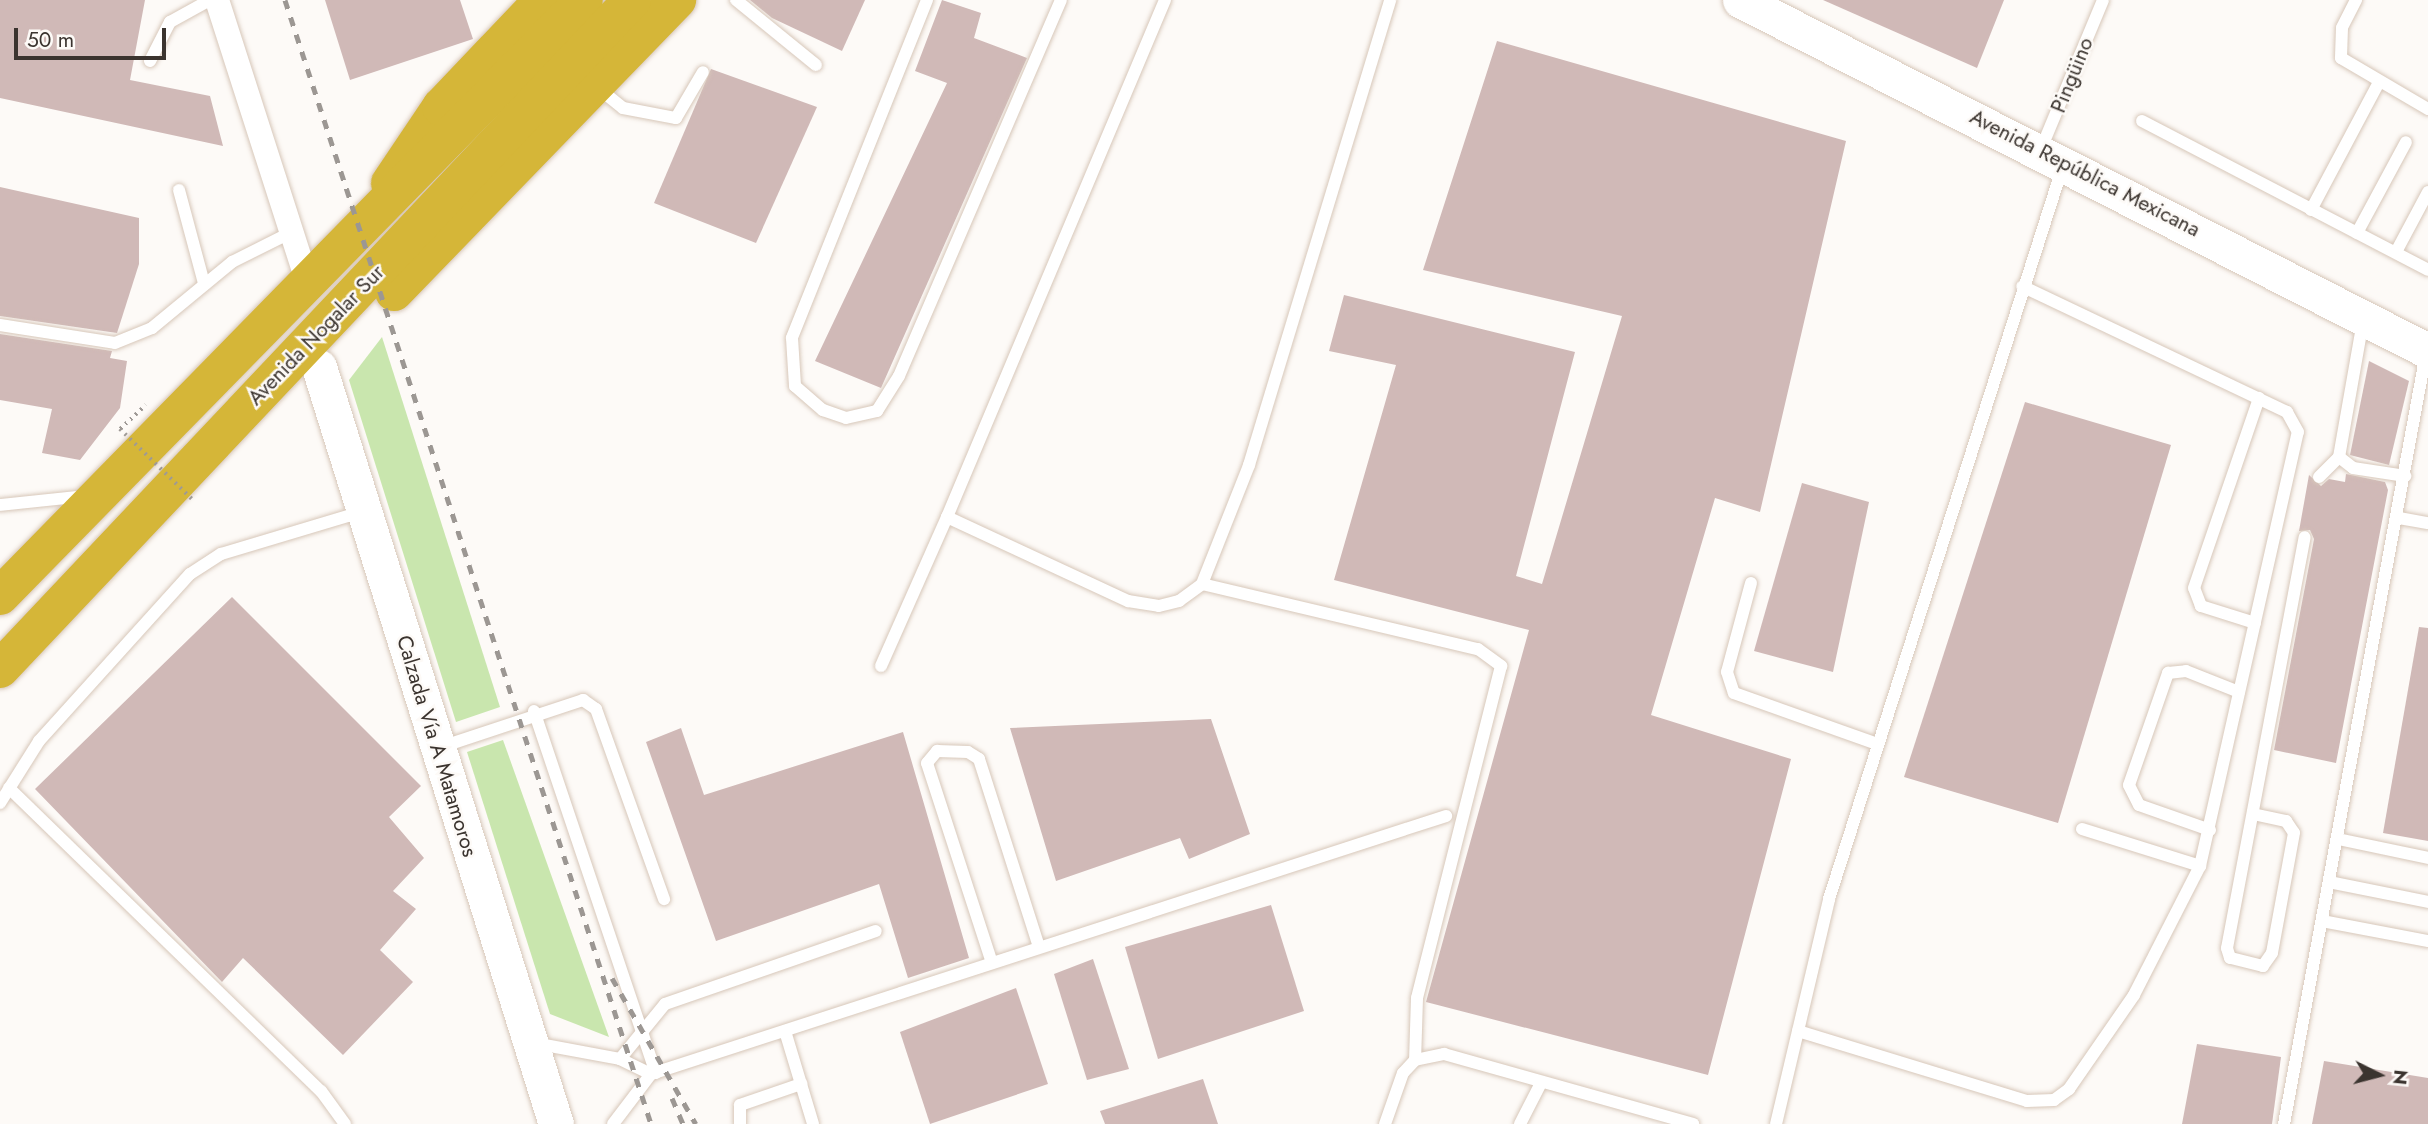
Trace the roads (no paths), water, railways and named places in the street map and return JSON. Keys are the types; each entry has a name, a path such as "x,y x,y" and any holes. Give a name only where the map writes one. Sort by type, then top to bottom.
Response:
{"highway":[{"path":"370,222 428,123 543,0"},
{"name":"Avenida Nogalar Sur","path":"0,669 214,442 537,74 584,0"},
{"name":"Avenida Nogalar Sur","path":"0,596 307,281 537,74 632,0"},
{"path":"214,442 260,421 319,368 677,0"}],"street":[{"path":"217,0 307,281"},
{"name":"Avenida República Mexicana","path":"1740,0 2053,156 2427,351"},
{"name":"Calzada Vía A Matamoros","path":"319,368 556,1124"}],"lane":[{"path":"150,61 170,22 210,0"},
{"path":"736,0 816,65"},
{"path":"928,0 792,338 795,386 808,400 846,418 877,411 900,376 1061,0"},
{"path":"881,666 947,517 1165,0"},
{"path":"947,517 1128,601 1159,606 1180,601 1202,584 1249,465 1390,0"},
{"name":"Pingüino","path":"1776,1124 1829,900 2022,286 2053,156 2103,0"},
{"path":"2356,0 2342,28 2341,58 2378,83 2428,109"},
{"path":"594,85 623,108 677,118 703,72"},
{"path":"2311,210 2378,83"},
{"path":"2142,121 2428,270"},
{"path":"2357,233 2406,142"},
{"path":"179,190 204,282"},
{"path":"2396,252 2428,192"},
{"path":"0,325 115,343 152,328 204,282 290,233"},
{"path":"1798,1031 2026,1101 2054,1100 2069,1089 2134,995 2200,866 2298,432 2287,412 2022,286"},
{"path":"2319,477 2339,457 2363,317"},
{"path":"2284,1124 2399,518 2427,351"},
{"path":"2255,623 2200,606 2194,588 2259,398"},
{"path":"2414,424 2428,430"},
{"path":"2339,457 2353,468 2405,476"},
{"path":"0,505 100,494"},
{"path":"0,803 39,741 190,574 220,554 364,511"},
{"path":"2399,518 2428,523"},
{"path":"2253,814 2286,821 2294,833 2272,953 2263,966 2230,958 2227,948 2305,537"},
{"path":"1751,583 1727,672 1734,693 1877,744"},
{"path":"1202,584 1478,649 1501,666 1417,998 1415,1060"},
{"path":"2210,830 2139,806 2129,785 2168,673 2186,671 2239,692"},
{"path":"438,748 534,711 583,700 596,709 664,899"},
{"path":"534,711 654,1074"},
{"path":"992,963 927,763 937,751 979,759 1039,947"},
{"path":"9,788 321,1091 345,1124"},
{"path":"613,1124 654,1074 1446,816"},
{"path":"2082,829 2200,866"},
{"path":"2338,839 2428,858"},
{"path":"2329,882 2428,902"},
{"path":"2322,921 2428,942"},
{"path":"620,1059 641,1028 666,1004 876,931"},
{"path":"785,1031 813,1124"},
{"path":"530,1042 620,1059 654,1074"},
{"path":"1385,1124 1403,1073 1415,1060 1444,1054 1693,1124"},
{"path":"1520,1124 1541,1083"},
{"path":"740,1124 740,1105 801,1084"}],"railway":[{"path":"285,0 651,1124"},
{"path":"612,978 696,1124"},
{"path":"672,1098 683,1124"}]}
